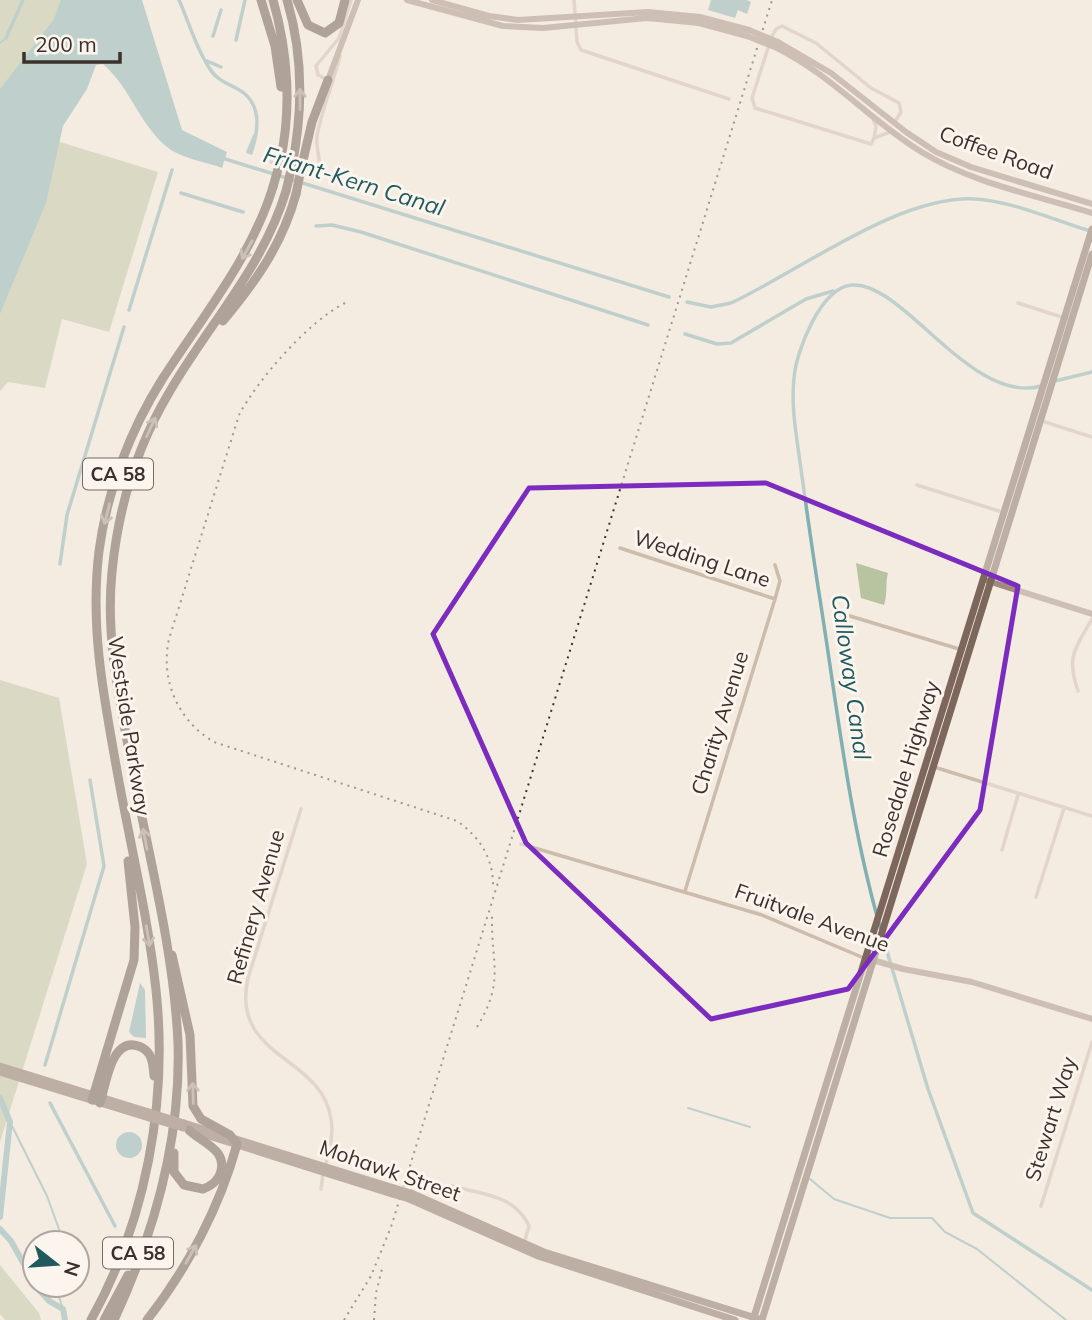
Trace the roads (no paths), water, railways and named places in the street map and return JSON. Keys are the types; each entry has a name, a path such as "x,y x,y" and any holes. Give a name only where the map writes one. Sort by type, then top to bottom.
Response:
{"highway":[{"path":"261,0 280,74 280,137 283,143"},
{"name":"Westside Parkway","path":"89,1320 109,1283 132,1222 148,1160 157,1099 158,1017 149,941 121,796 96,638 96,581 107,511 138,422 162,380 246,252 273,187 275,162 283,143 286,68 272,0"},
{"name":"Westside Parkway","path":"163,1182 174,1117 178,1047 173,993 115,679 110,592 117,530 137,460 155,418 260,254 296,168 300,90 296,36 287,0"},
{"path":"297,0 308,25 324,33 337,26 345,0"},
{"path":"191,360 263,272 286,228 296,194 296,168 331,79"},
{"path":"97,1099 134,954 135,927 121,796"},
{"path":"147,1320 198,1241 236,1143 203,1121 193,1106 190,1035 158,906"},
{"path":"97,1099 118,1052 132,1045 147,1052 152,1061 154,1083 148,1160"},
{"path":"178,1047 180,1093 173,1170 186,1186 202,1189 217,1180 221,1161 215,1149 185,1127"},
{"path":"114,1320 142,1253 163,1182"},
{"name":"CA 58","path":"104,1320 137,1255 163,1182"}],"main road":[{"path":"331,79 358,0"},
{"name":"Coffee Road","path":"407,0 487,23 530,28 574,21"},
{"name":"Coffee Road","path":"432,0 489,16 525,20 665,19 748,33 778,45 831,73 926,146 957,162 1092,204"},
{"path":"419,3 445,4"},
{"path":"487,23 492,20 521,24 525,20"},
{"name":"Coffee Road","path":"778,45 827,77 897,135 954,169 1092,213"},
{"name":"Rosedale Highway","path":"1068,319 1091,232"},
{"name":"Rosedale Highway","path":"759,1319 869,959 874,931 955,693 1004,513 1092,254"},
{"name":"Rosedale Highway","path":"869,959 876,947 918,814 940,719 974,621 972,616 1028,459 1037,419"},
{"path":"986,580 1092,616"},
{"name":"Fruitvale Avenue","path":"869,959 898,968 972,982 1092,1019"},
{"name":"Mohawk Street","path":"0,1066 185,1127 410,1196 524,1244 759,1319"},
{"name":"Mohawk Street","path":"0,1072 18,1074"},
{"name":"Mohawk Street","path":"410,1196 538,1256 735,1320"},
{"path":"609,1279 635,1284 637,1280"}],"street":[{"path":"275,162 317,174 320,157 316,141 331,79 318,75 316,66 339,38 351,0"},
{"path":"574,0 578,45 587,52 729,99"},
{"path":"866,109 875,122 871,144 755,107 752,98 776,29 786,27 803,35 872,88 897,102 901,111 894,123"},
{"path":"874,138 884,132 897,135"},
{"path":"1018,303 1068,319"},
{"path":"1037,419 1092,437"},
{"path":"917,485 1004,513"},
{"name":"Wedding Lane","path":"620,548 775,599"},
{"name":"Charity Avenue","path":"685,891 775,599 779,581 775,565"},
{"path":"850,616 964,652"},
{"path":"1078,691 1070,663 1072,653 1092,616"},
{"path":"929,767 1092,817"},
{"path":"1002,850 1019,794"},
{"path":"1036,897 1064,808"},
{"name":"Refinery Avenue","path":"301,809 248,978 246,996 250,1018 258,1037 273,1053 314,1082 327,1104 332,1127 321,1189"},
{"name":"Fruitvale Avenue","path":"521,844 762,915 869,959"},
{"name":"Stewart Way","path":"1041,1206 1092,1041"},
{"path":"452,1186 513,1203 523,1213 529,1226 524,1244"}],"water":[{"path":"61,0 142,0 182,130 227,152 222,168 171,150 152,131 113,74 103,64 96,65 87,89 63,126 46,203 0,314 0,89 54,19"},
{"path":"711,0 751,2 747,14 738,10 735,18 708,10"},
{"path":"140,983 145,990 146,1038 134,1037 129,1032"},
{"path":"129,1132 138,1136 142,1145 138,1154 129,1158 120,1154 116,1145 120,1136"}],"waterway":[{"path":"6,38 23,0"},
{"path":"179,0 212,72 245,94 255,108 257,126 251,153"},
{"path":"236,40 245,0"},
{"path":"213,36 221,10"},
{"path":"0,43 6,38"},
{"path":"207,61 221,67"},
{"path":"248,152 255,135"},
{"name":"Friant-Kern Canal","path":"222,158 669,297"},
{"path":"129,310 172,170"},
{"path":"181,193 243,212"},
{"name":"Friant-Kern Canal","path":"687,302 711,307 731,303 883,221 946,201 991,201 1090,231"},
{"path":"316,226 332,225 361,232 648,325"},
{"name":"Calloway Canal","path":"881,930 852,805 807,511 793,388 800,352 821,308 841,288 852,285 872,289 893,302 964,362 990,378 1015,387 1041,386"},
{"path":"685,334 717,344 731,343 806,299 833,291"},
{"path":"60,564 67,515 124,327"},
{"name":"Calloway Canal","path":"1055,381 1092,372"},
{"path":"45,1065 104,866 90,780"},
{"name":"Calloway Canal","path":"883,938 928,1089 973,1213 1092,1290"},
{"path":"0,1098 10,1122 0,1217"},
{"path":"50,1103 115,1226"},
{"path":"688,1108 750,1127"},
{"path":"10,1122 47,1196 59,1229"},
{"path":"810,1179 834,1199 890,1218 932,1218 945,1232 977,1249 1066,1320"},
{"path":"0,1229 11,1241 21,1259"},
{"path":"47,1299 63,1309 65,1320"},
{"path":"60,1299 63,1309"}],"railway":[{"path":"344,1320 371,1276 391,1227 772,0"},
{"path":"345,303 316,323 286,352 271,368 239,415 169,639 167,669 170,684 175,698 191,723 214,742 457,821 472,834 484,850 491,868 493,888"},
{"path":"477,1027 486,1011 494,984 492,916"},
{"path":"374,1320 376,1293 382,1269"}]}
